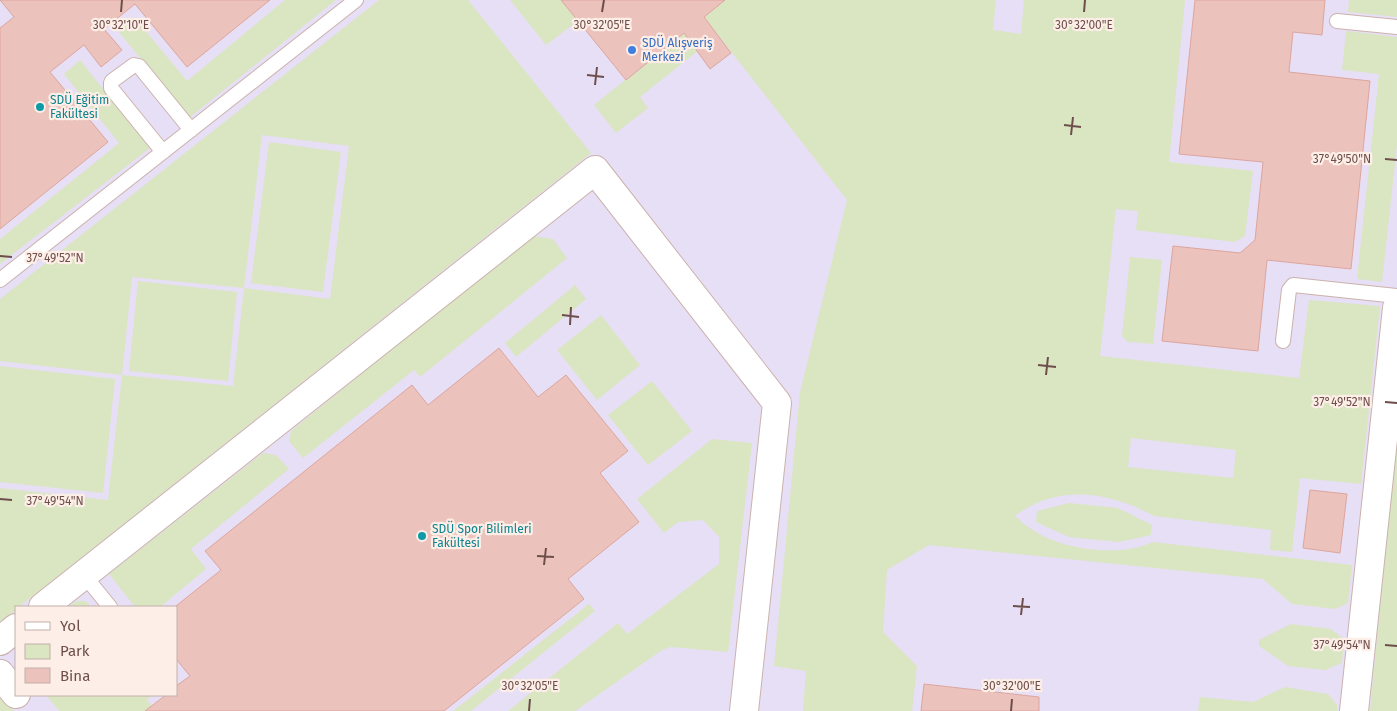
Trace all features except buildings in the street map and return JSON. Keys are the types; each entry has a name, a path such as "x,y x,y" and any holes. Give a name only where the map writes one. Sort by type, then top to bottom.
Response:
{"street":[{"path":"44,606 595,170 777,402 744,711"},
{"path":"1354,711 1397,308"},
{"path":"0,641 15,629"},
{"path":"0,674 15,692"},
{"path":"19,696 30,711"}],"lane":[{"path":"0,280 356,0"},
{"path":"1337,21 1397,27"},
{"path":"163,152 111,88 110,83 112,81 134,65 139,66 190,130"},
{"path":"1283,341 1289,290 1292,285 1397,296"},
{"path":"84,575 109,606"}],"shaded area":[{"path":"0,0 1397,0 1397,711 0,711"}],"green space":[{"path":"285,0 336,0 189,118 118,31 134,17 187,81"},
{"path":"379,0 468,0 591,153 20,606 15,606 15,611 0,622 0,488 108,500 122,375 0,361 0,299","holes":["262,135 349,146 330,299 244,288","132,277 244,288 233,386 122,375"]},
{"path":"510,0 561,0 578,21 546,45"},
{"path":"725,0 996,0 993,30 1021,34 1024,0 1185,0 1169,162 1253,171 1245,236 1235,242 1136,230 1138,211 1116,209 1100,356 1299,378 1309,300 1380,306 1361,484 1300,478 1292,552 1270,550 1271,530 1154,516 1120,501 1102,497 1066,495 1032,506 1015,516 1043,536 1057,542 1090,549 1124,550 1153,542 1352,565 1348,603 1336,609 1292,604 1263,579 929,545 887,570 883,632 917,666 912,711 803,711 806,671 774,666 800,392 847,200 718,35 640,97 648,108 616,133 594,105","holes":["1131,438 1236,450 1233,478 1128,467"]},
{"path":"1349,0 1397,0 1397,17 1348,12"},
{"path":"1346,31 1397,37 1397,145 1382,282 1357,279 1379,74 1342,70"},
{"path":"80,60 150,148 0,264 0,239 119,143 64,74"},
{"path":"269,142 341,152 323,292 251,283"},
{"path":"532,236 553,239 567,258 420,377 414,370 303,458 289,441 291,431"},
{"path":"1130,257 1162,260 1153,344 1128,342 1122,336"},
{"path":"138,281 237,292 228,381 129,371"},
{"path":"575,285 586,299 516,357 505,343"},
{"path":"601,315 640,365 597,400 557,350"},
{"path":"0,366 115,379 103,493 0,482"},
{"path":"652,381 692,431 648,465 608,415"},
{"path":"1397,432 1397,711 1370,711"},
{"path":"712,439 752,443 728,652 671,647 662,650 575,711 508,711 618,623 627,634 719,564 719,537 703,520 678,522 664,533 637,499"},
{"path":"263,453 276,455 289,469 191,549 206,569 161,606 134,606 109,574"},
{"path":"1069,503 1118,508 1152,525 1151,535 1119,542 1069,537 1036,522 1037,511"},
{"path":"77,601 86,601 90,606 70,606"},
{"path":"589,604 595,611 471,711 453,711"},
{"path":"1291,624 1331,629 1344,639 1342,663 1325,670 1288,666 1259,646 1259,640"},
{"path":"1285,687 1328,694 1337,705 1337,711 1198,711 1200,697 1253,702"},
{"path":"0,693 14,711 0,711"},
{"path":"47,696 151,696 147,700 156,711 59,711"}],"place":[{"name":"SDÜ Alışveriş Merkezi","path":"632,50"},
{"name":"SDÜ Eğitim Fakültesi","path":"40,107"},
{"name":"SDÜ Spor Bilimleri Fakültesi","path":"422,536"}]}
